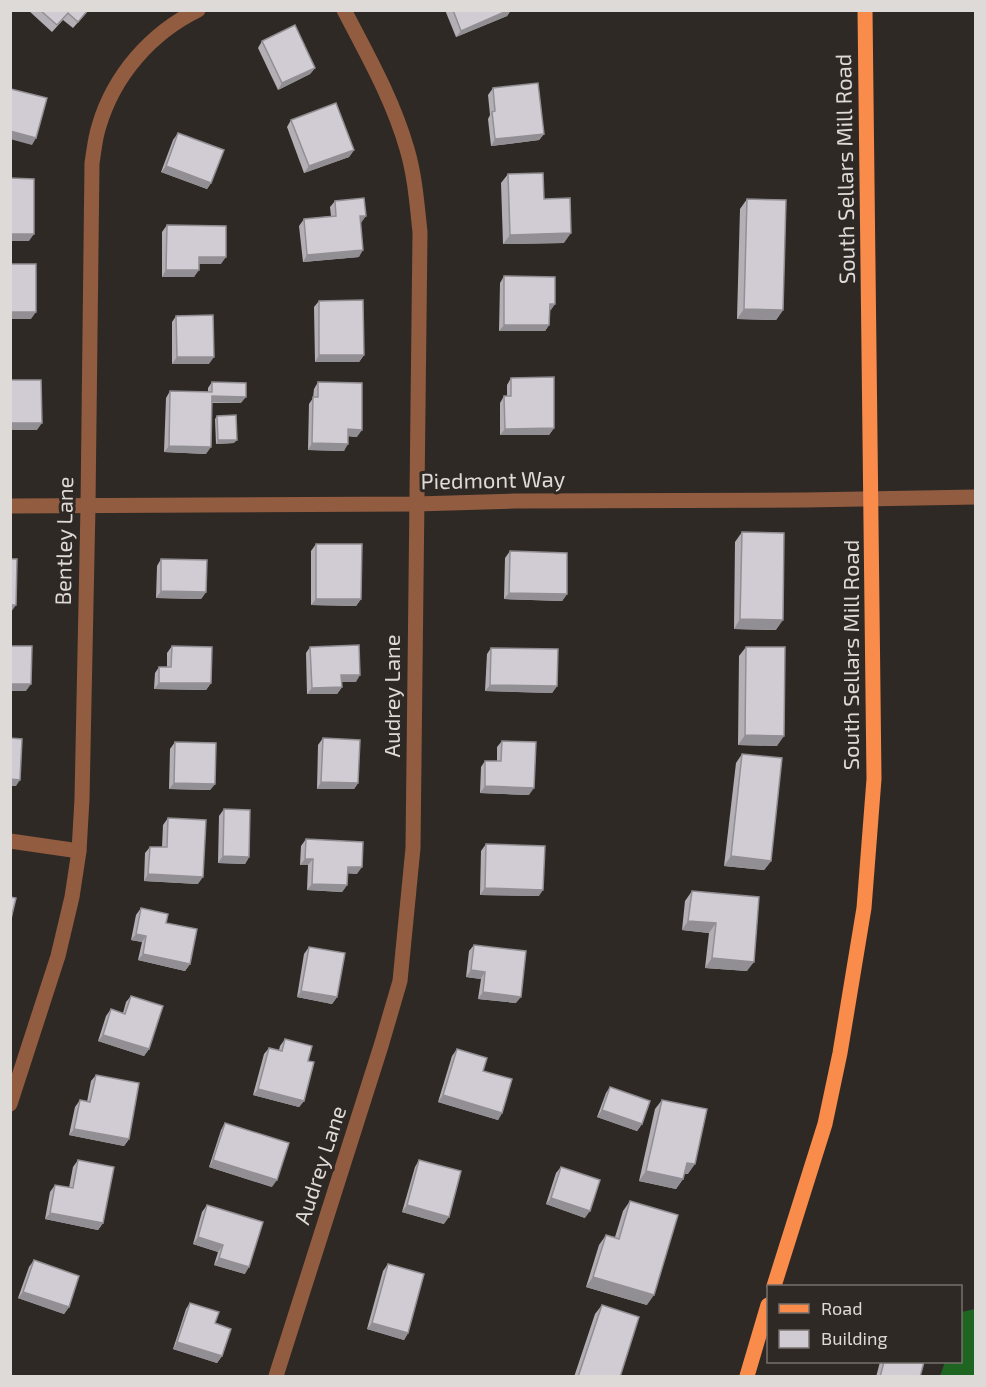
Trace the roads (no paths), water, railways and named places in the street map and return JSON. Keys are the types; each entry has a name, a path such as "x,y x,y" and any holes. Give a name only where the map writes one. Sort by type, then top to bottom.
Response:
{"main road":[{"name":"South Sellars Mill Road","path":"775,1285 825,1124 840,1053 864,908 874,779 865,10"},
{"path":"747,1377 767,1308"}],"street":[{"name":"Bentley Lane","path":"10,1104 58,956 72,897 79,851 88,506 92,162 98,127 112,92 134,59 176,21 198,10"},
{"name":"Audrey Lane","path":"276,1377 400,981 413,848 420,232 416,188 408,150 386,90 344,10"},
{"name":"Piedmont Way","path":"10,506 975,497"},
{"path":"10,841 79,851"}]}
